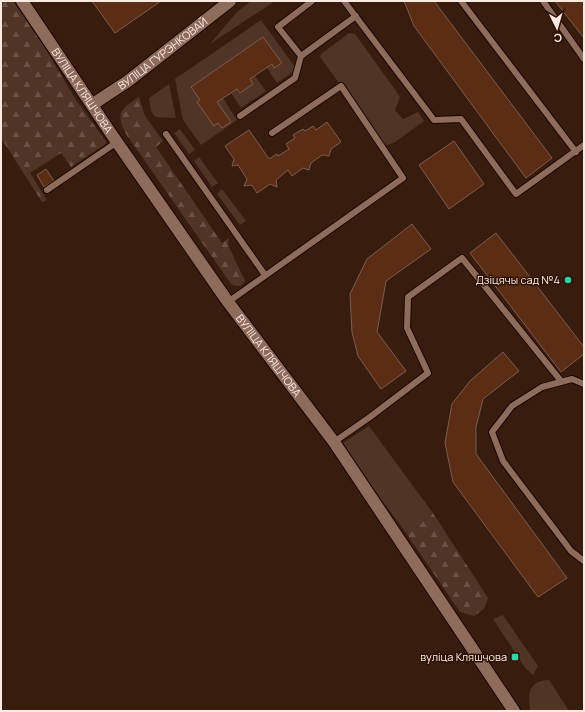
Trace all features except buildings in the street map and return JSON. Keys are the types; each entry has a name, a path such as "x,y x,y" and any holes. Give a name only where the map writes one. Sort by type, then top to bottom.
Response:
{"street":[{"name":"ВУЛІЦА КЛЯШЧОВА","path":"22,1 93,104 117,142 228,302 334,442 514,711"},
{"name":"ВУЛІЦА ГУРЭНКОВАЙ","path":"93,104 128,81 230,1"}],"lane":[{"path":"301,56 278,27 312,1"},
{"path":"344,1 434,120 461,119 516,194 584,145"},
{"path":"461,1 576,152"},
{"path":"543,1 584,59"},
{"path":"240,116 295,78 301,56 356,16"},
{"path":"228,302 403,178 341,86 272,133"},
{"path":"166,134 265,275"},
{"path":"46,190 117,142"},
{"path":"334,442 428,373 407,328 408,297 462,258 560,381"},
{"path":"584,384 572,379 542,387 512,406 492,432 503,462 571,551 584,561"}],"green space":[{"path":"1,1 13,1 45,48 76,100 107,143 71,167 61,153 30,173 47,200 42,202 1,138"},
{"path":"251,1 275,1 210,44 237,12"},
{"path":"261,20 295,67 293,72 277,83 267,68 272,64 275,68 282,63 263,37 191,87 200,100 197,102 214,126 218,123 222,128 230,122 217,102 223,98 237,120 201,145 183,120 175,79"},
{"path":"349,33 355,34 400,97 395,110 403,119 418,112 424,121 394,143 387,145 382,142 320,57 321,54"},
{"path":"255,76 266,91 241,108 231,93 237,89 253,84 250,79"},
{"path":"169,84 176,118 155,117 151,111 149,98"},
{"path":"139,97 145,116 163,141 156,147 222,243 229,238 228,245 245,281 240,285 237,286 231,284 126,134 121,121 122,112 124,108"},
{"path":"180,129 195,150 189,154 174,133"},
{"path":"199,157 218,183 212,187 194,161"},
{"path":"222,189 246,221 240,225 217,194"},
{"path":"369,426 433,513 406,533 341,444"},
{"path":"433,513 488,598 484,609 474,616 460,612 406,533"},
{"path":"503,615 538,666 533,675 526,669 493,619"},
{"path":"549,680 569,711 530,710 529,698 533,685"}],"place":[{"name":"Дзіцячы сад №4","path":"568,280"},
{"name":"вуліца Кляшчова","path":"515,657"}]}
